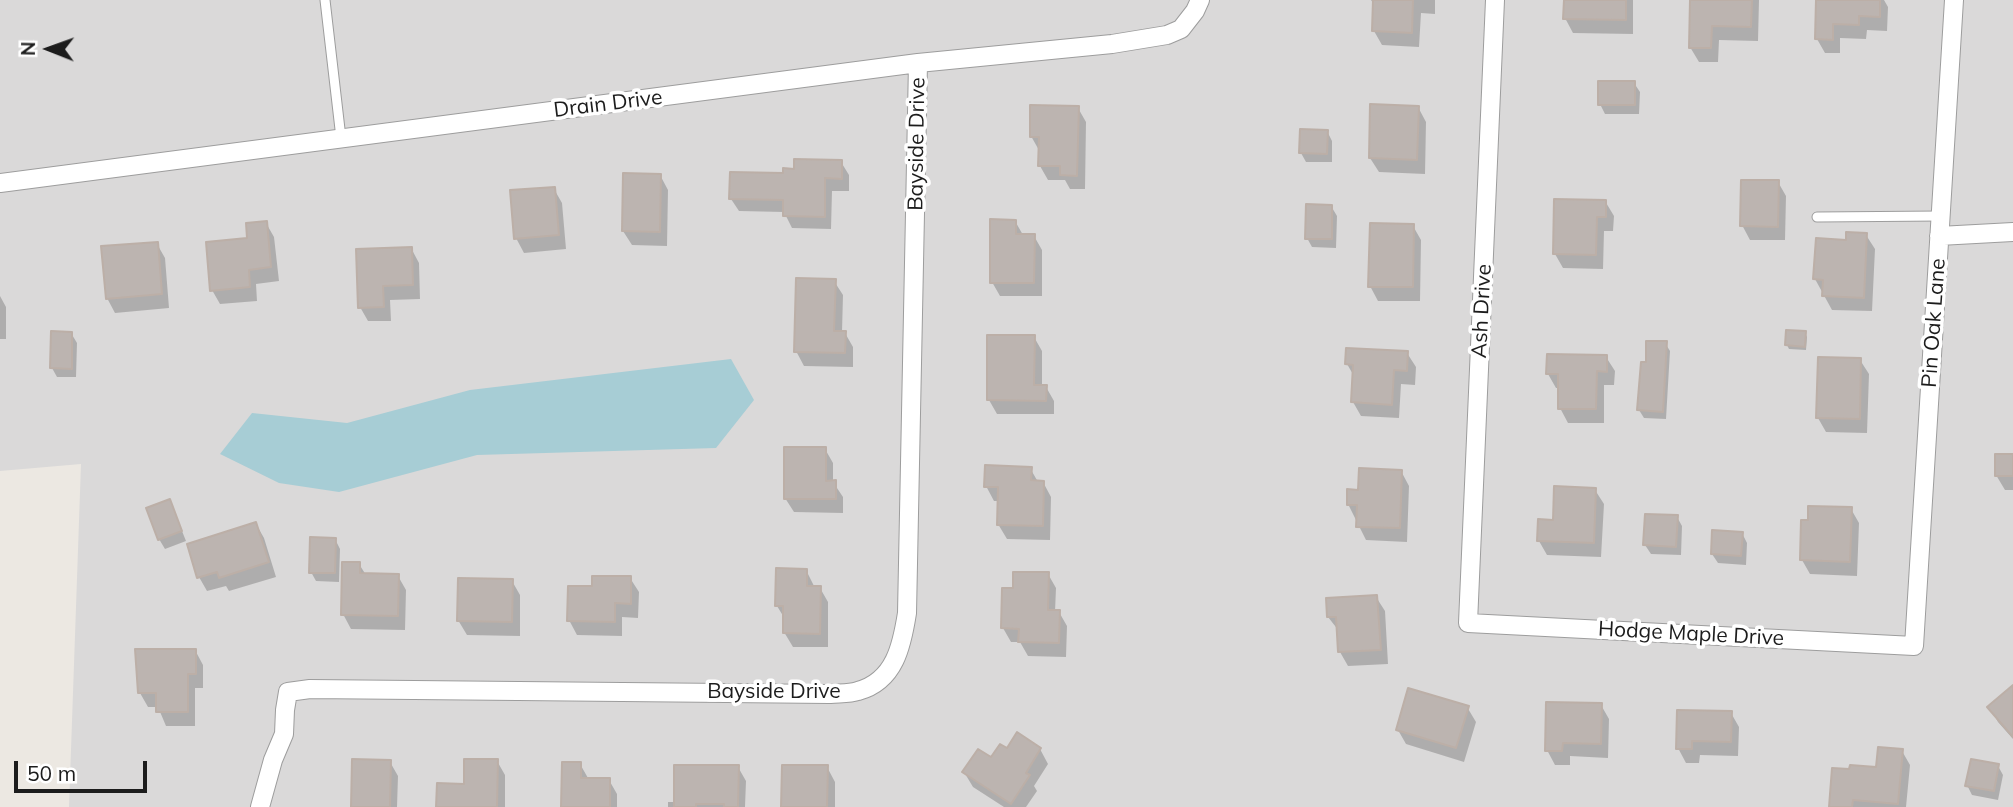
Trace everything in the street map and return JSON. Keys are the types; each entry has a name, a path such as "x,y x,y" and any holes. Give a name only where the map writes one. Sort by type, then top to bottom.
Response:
{"street":[{"name":"Drain Drive","path":"0,183 918,63 1112,44 1167,35 1181,29 1200,0"},
{"name":"Ash Drive","path":"1468,623 1495,0"},
{"name":"Pin Oak Lane","path":"1914,646 1954,0"},
{"name":"Bayside Drive","path":"260,807 273,760 284,734 288,692 310,689 830,694 859,691 885,676 901,649 907,612 918,63"},
{"path":"1940,236 2013,232"},
{"name":"Hodge Maple Drive","path":"1468,623 1914,646"}],"lane":[{"path":"326,0 341,138"},
{"path":"1817,218 1941,216"}],"shaded area":[{"path":"0,0 2013,0 2013,807 69,807 81,464 0,471"}],"water":[{"path":"731,359 754,400 716,448 477,455 339,492 279,483 220,454 252,413 347,423 470,390"}],"building":[{"path":"1373,0 1413,0 1412,33 1372,31"},
{"path":"1564,0 1626,0 1626,20 1563,19"},
{"path":"1690,0 1752,0 1751,27 1712,26 1711,48 1689,48"},
{"path":"1816,0 1880,0 1880,17 1859,16 1859,25 1833,24 1833,40 1815,39"},
{"path":"1598,81 1635,81 1635,105 1598,105"},
{"path":"1370,104 1419,106 1417,160 1369,158"},
{"path":"1030,105 1079,106 1077,176 1060,175 1060,166 1038,166 1039,137 1030,137"},
{"path":"1300,129 1328,130 1327,154 1299,153"},
{"path":"794,159 842,160 842,179 825,178 825,217 783,216 783,200 729,199 730,172 783,173 783,168 794,169"},
{"path":"623,173 661,174 660,232 622,231"},
{"path":"1741,180 1779,180 1778,227 1740,226"},
{"path":"555,187 559,235 514,239 510,190"},
{"path":"1554,199 1606,200 1606,217 1597,217 1596,255 1553,254"},
{"path":"1306,204 1332,205 1332,239 1305,239"},
{"path":"990,219 1016,220 1016,234 1035,234 1034,283 990,283"},
{"path":"267,221 271,267 249,270 250,287 210,291 206,242 247,238 246,223"},
{"path":"1370,223 1414,224 1413,287 1368,287"},
{"path":"1846,232 1867,233 1864,298 1822,296 1823,280 1813,279 1816,238 1846,240"},
{"path":"158,242 162,294 106,299 101,246"},
{"path":"412,247 413,285 383,286 384,307 358,308 356,249"},
{"path":"796,278 836,279 834,331 846,331 845,353 794,352"},
{"path":"1786,330 1806,331 1805,347 1785,345"},
{"path":"51,331 72,332 72,369 50,368"},
{"path":"987,335 1035,335 1034,385 1047,385 1046,401 987,400"},
{"path":"1646,341 1667,341 1663,412 1637,410 1641,362 1646,362"},
{"path":"1346,348 1408,351 1407,371 1394,370 1392,405 1351,402 1353,365 1345,364"},
{"path":"1547,354 1607,355 1607,372 1597,371 1596,409 1558,409 1558,374 1546,374"},
{"path":"1818,357 1861,358 1860,419 1816,418"},
{"path":"784,447 826,447 826,481 836,480 836,499 784,499"},
{"path":"1995,454 2013,454 2013,476 1995,476"},
{"path":"985,465 1032,467 1031,480 1044,481 1043,526 997,525 998,487 984,487"},
{"path":"1359,468 1402,470 1400,528 1356,527 1357,505 1347,505 1347,489 1358,490"},
{"path":"1554,486 1596,488 1594,543 1537,541 1538,519 1553,520"},
{"path":"170,499 182,531 158,540 146,508"},
{"path":"1808,506 1852,507 1850,562 1800,560 1801,520 1808,520"},
{"path":"1645,514 1678,515 1676,547 1643,545"},
{"path":"256,522 269,562 219,578 217,572 197,578 187,544"},
{"path":"1712,530 1743,532 1741,556 1711,554"},
{"path":"310,537 336,538 335,573 309,573"},
{"path":"342,562 360,562 360,573 399,574 398,616 341,615"},
{"path":"776,568 807,569 807,586 821,586 820,634 783,633 783,606 775,606"},
{"path":"1013,572 1049,572 1048,610 1060,610 1059,643 1018,642 1019,629 1001,628 1002,588 1013,588"},
{"path":"592,576 631,576 631,604 615,603 615,622 567,621 568,586 592,586"},
{"path":"458,578 513,579 512,622 457,621"},
{"path":"1377,595 1381,650 1338,652 1336,617 1327,617 1326,598"},
{"path":"135,649 196,649 196,674 188,674 188,712 156,712 156,693 138,693"},
{"path":"2013,685 2013,737 1987,707"},
{"path":"1408,688 1469,706 1456,748 1396,730"},
{"path":"1546,702 1602,703 1601,744 1563,743 1562,751 1545,751"},
{"path":"1677,710 1732,711 1731,742 1692,741 1692,749 1676,749"},
{"path":"1017,732 1041,748 1026,773 1030,775 1011,804 962,772 978,749 991,757 1000,744 1007,748"},
{"path":"1878,747 1903,749 1898,804 1853,800 1852,807 1829,807 1832,768 1849,769 1850,765 1876,767"},
{"path":"352,759 391,760 390,807 351,807"},
{"path":"464,759 498,759 497,807 436,807 437,783 464,784"},
{"path":"1971,759 1999,764 1994,791 1965,786"},
{"path":"562,762 581,762 581,778 610,778 610,807 561,807"},
{"path":"674,765 739,765 738,807 696,804 696,807 674,807"},
{"path":"782,765 828,765 827,807 781,807"}]}
